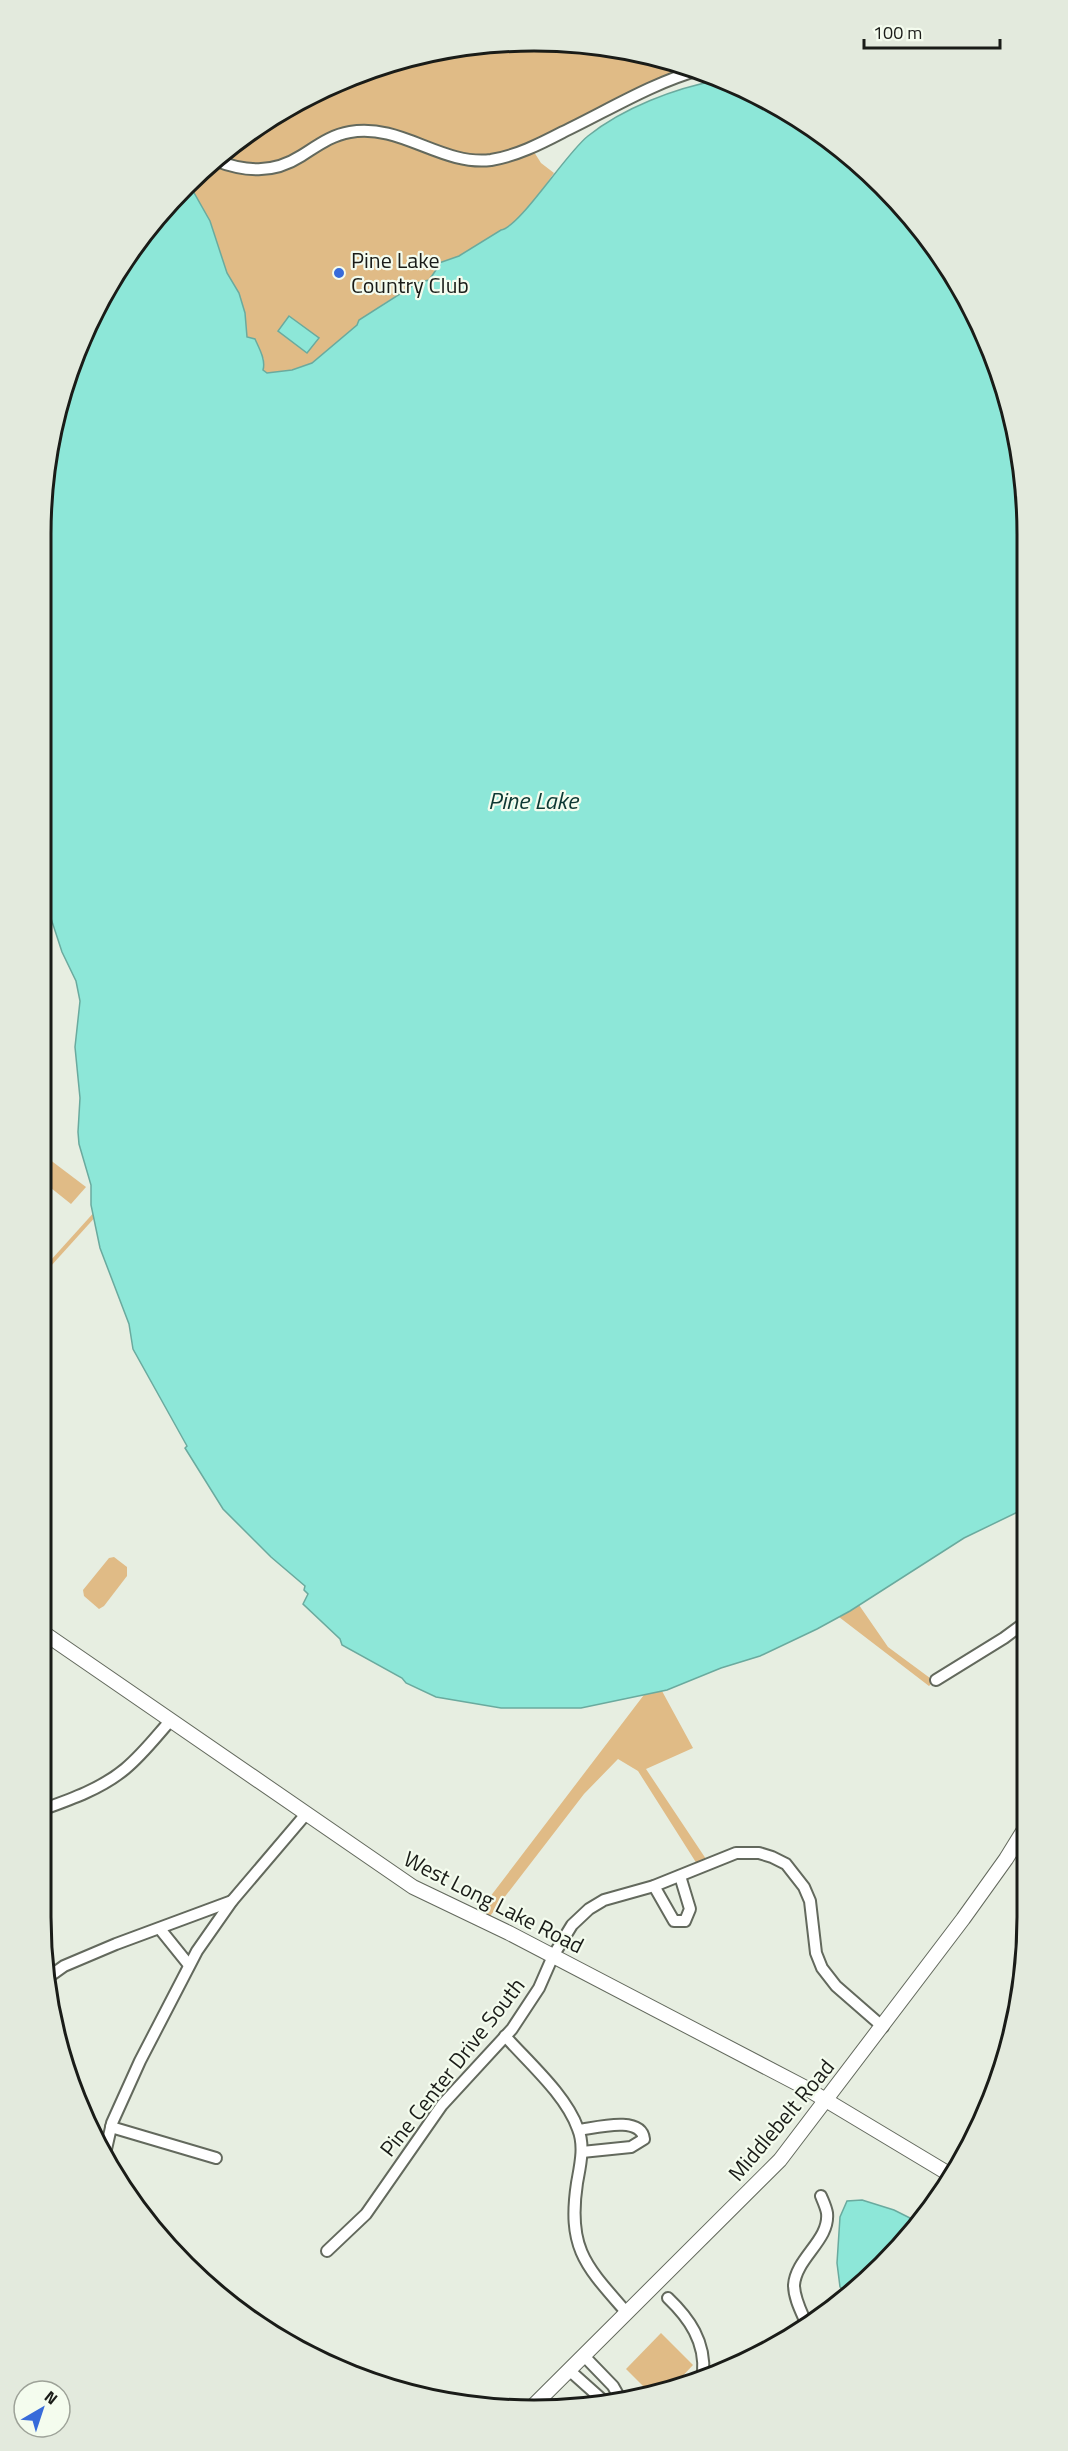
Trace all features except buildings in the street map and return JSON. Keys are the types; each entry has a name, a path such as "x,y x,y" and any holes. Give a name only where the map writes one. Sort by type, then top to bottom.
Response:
{"main road":[{"name":"West Long Lake Road","path":"51,1639 413,1887 553,1956 827,2100 944,2171"},
{"name":"Middlebelt Road","path":"539,2400 780,2160 990,1882 1017,1840"}],"street":[{"path":"225,164 242,169 269,169 288,164 335,136 364,131 396,135 464,159 496,159 532,147 684,75"},
{"path":"936,1680 1017,1628"},
{"path":"51,1806 81,1796 123,1771 170,1721"},
{"path":"107,2143 111,2127 140,2061 189,1965 232,1901 306,1814"},
{"name":"Pine Center Drive South","path":"327,2251 366,2214 442,2105 505,2036 539,1988 553,1956 572,1925 589,1909 604,1900 654,1886 736,1853 759,1853 772,1857 786,1864 804,1887 810,1900 816,1953 822,1968 836,1986 882,2027"},
{"path":"654,1886 674,1921 679,1923 685,1921 690,1909 680,1876"},
{"path":"54,1973 64,1966 232,1901"},
{"path":"160,1929 189,1965"},
{"path":"505,2036 567,2107 579,2130 582,2152 574,2204 576,2239 592,2272 627,2313"},
{"path":"579,2130 627,2124 635,2126 643,2134 644,2139 631,2148 582,2152"},
{"path":"111,2127 216,2158"},
{"path":"804,2318 794,2285 801,2267 826,2226 827,2212 821,2196"},
{"path":"668,2298 690,2322 695,2332 702,2353 703,2369"},
{"path":"584,2355 617,2393"},
{"path":"569,2370 598,2396"}],"shaded area":[{"name":"Pine Lake Country Club","path":"534,51 597,55 659,67 679,74 529,144 541,163 554,173 530,206 514,222 459,256 436,264 436,270 429,280 417,283 383,304 312,363 292,370 267,373 263,370 264,360 255,339 247,338 245,313 239,293 227,273 210,221 193,191 240,151 266,132 320,101 409,67 471,55"},
{"path":"51,1161 86,1187 71,1204 51,1188"},
{"path":"97,1209 98,1214 51,1266 51,1260"},
{"path":"114,1557 127,1567 127,1576 104,1606 99,1609 84,1596 83,1590 109,1558"},
{"path":"859,1605 888,1647 934,1681 929,1686 839,1617"},
{"path":"653,1683 662,1691 693,1748 646,1769 706,1859 697,1864 638,1771 618,1759 584,1794 490,1916 480,1910"},
{"path":"661,2333 693,2365 682,2376 644,2387 626,2369"}],"water":[{"name":"Pine Lake","path":"702,84 719,88 748,101 802,132 876,192 897,216 936,266 967,320 991,379 1008,440 1016,502 1017,534 1017,1512 964,1538 850,1611 760,1656 721,1668 667,1690 581,1708 501,1708 436,1697 406,1683 402,1678 342,1645 340,1639 303,1604 308,1594 304,1590 305,1586 271,1557 223,1509 185,1448 187,1446 133,1349 129,1324 100,1248 91,1205 91,1185 79,1144 80,1098 75,1047 80,1001 76,981 62,952 51,918 51,534 55,471 67,409 101,320 132,266 193,191 210,221 227,273 239,293 245,313 247,337 255,339 263,358 263,370 267,373 292,370 312,363 357,325 359,320 417,283 429,280 436,270 436,264 459,256 509,226 579,145 602,126 650,100"},
{"path":"289,316 319,338 307,353 278,331"},
{"path":"862,2200 894,2210 911,2218 876,2259 842,2289 837,2263 840,2217 847,2201"}],"place":[{"name":"Pine Lake Country Club","path":"339,273"}]}
